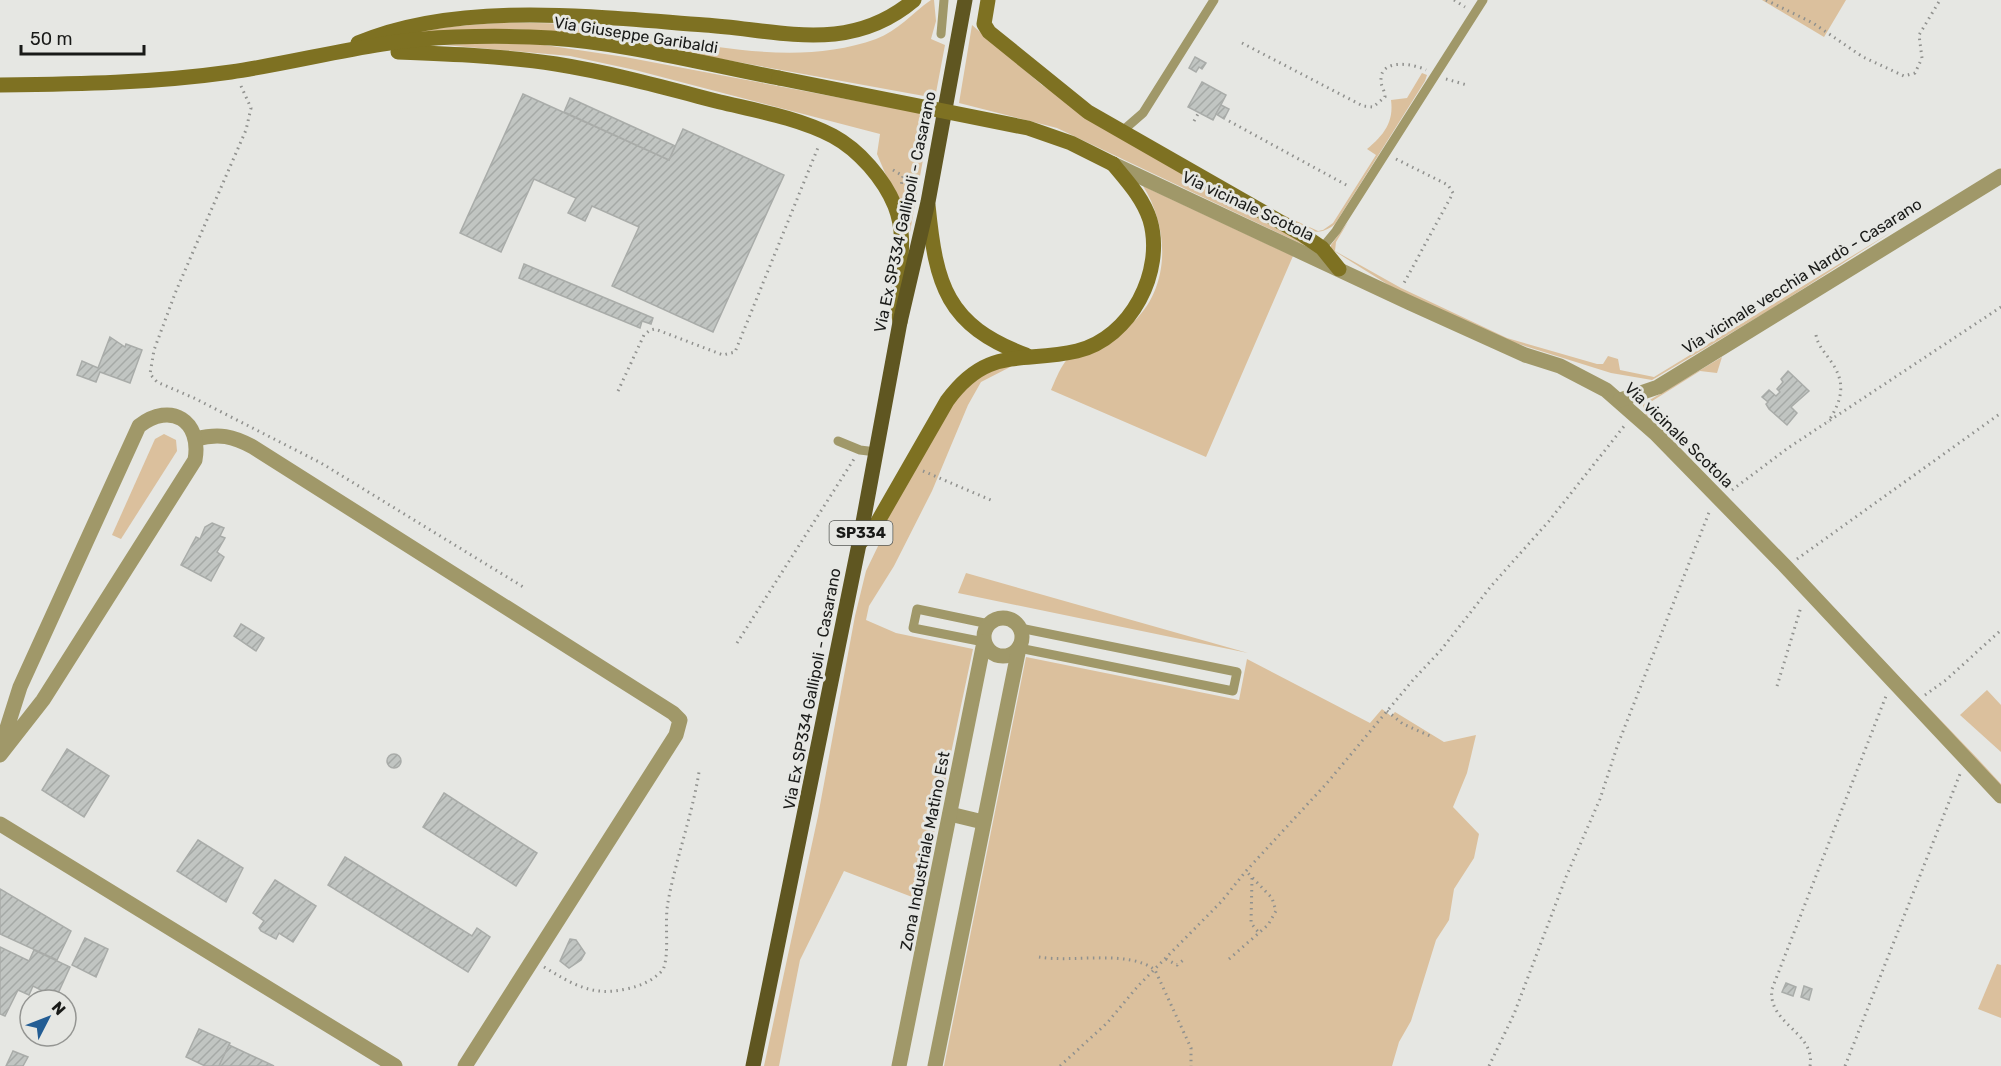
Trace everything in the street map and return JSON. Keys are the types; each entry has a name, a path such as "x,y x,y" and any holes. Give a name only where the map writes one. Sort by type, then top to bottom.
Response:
{"main road":[{"path":"344,50 404,25 470,16 513,14 708,25 802,37 832,35 862,30 901,11 914,0"},
{"name":"Via Ex SP334 Gallipoli - Casarano","path":"753,1066 860,544 900,322 928,202 965,0"},
{"path":"988,0 984,24 989,32 1088,112 1120,133 1288,226 1322,248 1339,268"},
{"name":"Via Giuseppe Garibaldi","path":"0,85 98,84 171,80 234,72 344,50 452,37 552,38 610,46 1028,128 1071,143 1113,164"},
{"path":"344,50 430,51 557,65 688,94 809,125 824,132 860,156 880,180 895,206 902,229 903,251 896,301 900,322"},
{"path":"860,544 877,523 960,383 976,371 1006,358 1078,351 1107,337 1139,302 1149,283 1154,242 1150,220 1139,196 1113,164"},
{"path":"928,202 932,237 952,306 972,326 994,341 1026,355"}],"street":[{"name":"Via vicinale Scotola","path":"1113,164 1514,350 1569,370 1620,400 1786,567 2001,796"},
{"name":"Via vicinale vecchia Nardò - Casarano","path":"1620,400 1658,387 2001,176"},
{"path":"0,750 20,687 139,426 152,416 167,414 182,419 193,430 196,439 195,460 43,700 0,755"},
{"path":"196,439 212,435 232,436 254,447 679,717 680,726 676,735 465,1066"},
{"path":"936,1066 983,822 1023,638 1020,628 1006,617 996,618 989,624"},
{"name":"Zona Industriale Matino Est","path":"899,1066 984,642 984,632 989,624"},
{"path":"984,642 995,655 1004,657 1019,648"},
{"path":"950,814 983,822"},
{"path":"0,824 395,1066"}],"lane":[{"path":"941,34 944,0"},
{"path":"1120,133 1143,114 1214,0"},
{"path":"1322,248 1482,0"},
{"path":"838,441 860,450 876,452"},
{"path":"984,642 914,628 917,609 989,624"},
{"path":"1019,648 1233,691 1237,672 1020,628"}],"path":[{"path":"1766,0 1813,24 1838,42 1897,74 1910,76 1915,73 1922,58 1919,35 1940,0"},
{"path":"1242,43 1363,106 1373,107 1381,103 1385,97 1380,81 1382,74 1396,64 1422,68 1467,86"},
{"path":"234,72 251,108 246,130 176,291 154,350 150,374 157,382 194,398 321,463 525,588"},
{"path":"1194,121 1199,112"},
{"path":"1229,121 1359,192"},
{"path":"618,391 644,335 650,330 655,329 723,355 735,352 824,132"},
{"path":"1383,154 1448,184 1453,194 1398,296"},
{"path":"1489,1066 1514,1014 1566,877 1600,799 1618,744 1703,522 1719,499 2001,307"},
{"path":"1816,335 1818,344 1839,375 1842,390 1839,402 1827,424"},
{"path":"1060,1066 1107,1023 1221,902 1246,871 1328,783 1441,650 1492,585 1549,522 1634,413"},
{"path":"1786,567 2001,413"},
{"path":"736,643 831,500 860,450"},
{"path":"910,465 993,501"},
{"path":"1777,686 1805,587"},
{"path":"1912,701 1941,684 2001,630"},
{"path":"1810,1066 1809,1048 1773,1008 1770,999 1772,989 1870,730 1893,681"},
{"path":"1387,711 1403,724 1430,736"},
{"path":"1845,1066 1966,758"},
{"path":"533,960 581,989 598,993 642,986 663,970 667,953 664,930 668,902 693,805 699,772"},
{"path":"1228,959 1259,933 1275,911 1272,898 1246,871"},
{"path":"1252,878 1251,923 1259,933"},
{"path":"1039,957 1059,960 1136,960 1155,970 1191,1048 1191,1066"},
{"path":"1166,959 1177,965 1186,958"}],"shaded area":[{"path":"934,0 936,21 931,39 945,45 935,98 584,34 514,29 403,35 467,25 554,24 612,30 726,48 765,52 803,52 840,49 884,36"},
{"path":"1762,0 1846,0 1824,37"},
{"path":"972,25 1042,85 1312,249 1057,128 959,103"},
{"path":"538,44 625,57 931,115 910,232 877,154 880,134 635,70 570,56 444,45"},
{"path":"1422,73 1427,75 1335,224 1328,229 1318,231 1333,223 1376,155 1367,149 1378,139 1389,121 1391,100 1407,98"},
{"path":"1143,186 1293,256 1206,457 1051,390 1061,368 1071,356 1130,325 1153,295 1159,277 1162,240 1152,203"},
{"path":"1281,214 1318,231 1301,227"},
{"path":"1348,222 1336,242 1335,251 1401,288 1507,338 1597,364 1603,364 1608,356 1618,359 1620,370 1654,377 1893,231 1773,308 1652,380 1611,373 1493,336 1395,289 1331,249 1331,245"},
{"path":"1722,357 1717,373 1700,371 1649,403 1644,409 1646,413 1978,759 2001,784 2001,788 1643,412 1643,404"},
{"path":"1016,364 981,382 968,405 932,491 894,566 869,606 866,620 896,633 973,649 920,900 844,871 800,960 779,1066 764,1066 818,816 855,616 866,571 880,542 882,524 958,395 989,370"},
{"path":"164,434 176,440 177,451 121,539 112,535 155,439"},
{"path":"966,573 1248,653 958,593"},
{"path":"1026,657 1239,700 1247,659 1370,723 1382,709 1391,716 1395,712 1444,742 1476,735 1467,773 1453,807 1479,834 1474,858 1454,889 1449,920 1436,940 1411,1021 1399,1042 1392,1066 944,1066"},
{"path":"1987,690 2001,705 2001,752 1960,715"},
{"path":"1997,964 2001,965 2001,1018 1978,1009"}],"building":[{"path":"1195,57 1206,63 1196,72 1189,68"},
{"path":"1202,82 1226,95 1213,120 1188,107"},
{"path":"523,94 669,160 683,129 784,175 713,332 612,286 639,227 592,206 585,221 568,213 576,198 534,179 501,252 460,233"},
{"path":"570,98 675,146 669,160 564,112"},
{"path":"1221,105 1229,109 1224,119 1216,114"},
{"path":"524,264 653,318 651,324 642,321 640,328 519,278"},
{"path":"110,337 125,347 126,344 142,350 130,383 100,372 96,382 77,375 82,361 98,368"},
{"path":"1788,371 1809,391 1791,407 1797,413 1787,425 1769,409 1766,404 1768,402 1762,397 1769,390 1776,396 1780,392 1777,389 1783,382 1781,379"},
{"path":"212,523 224,528 220,536 225,538 217,552 224,557 211,581 181,565 196,537 200,539 205,527"},
{"path":"241,624 264,638 256,651 234,636"},
{"path":"67,749 109,776 84,817 42,790"},
{"path":"394,754 399,756 401,761 399,766 394,768 389,766 387,761 389,756"},
{"path":"444,793 537,853 516,886 423,827"},
{"path":"198,840 243,868 226,902 177,871"},
{"path":"345,857 472,936 477,928 490,937 468,972 328,885"},
{"path":"275,880 316,906 293,942 279,933 276,939 261,931 259,928 264,921 253,913"},
{"path":"0,889 71,931 57,960 0,934"},
{"path":"85,938 108,949 96,977 72,965"},
{"path":"570,939 576,940 585,953 581,960 569,968 560,961"},
{"path":"0,947 29,961 34,950 70,967 60,988 33,986 32,988 18,988 5,1016 0,1014"},
{"path":"1786,983 1796,987 1793,996 1782,992"},
{"path":"1804,986 1812,989 1809,1000 1801,997"},
{"path":"199,1029 230,1043 219,1066 205,1066 186,1057"},
{"path":"229,1045 274,1066 219,1066"},
{"path":"13,1051 28,1057 23,1066 6,1066"}]}
